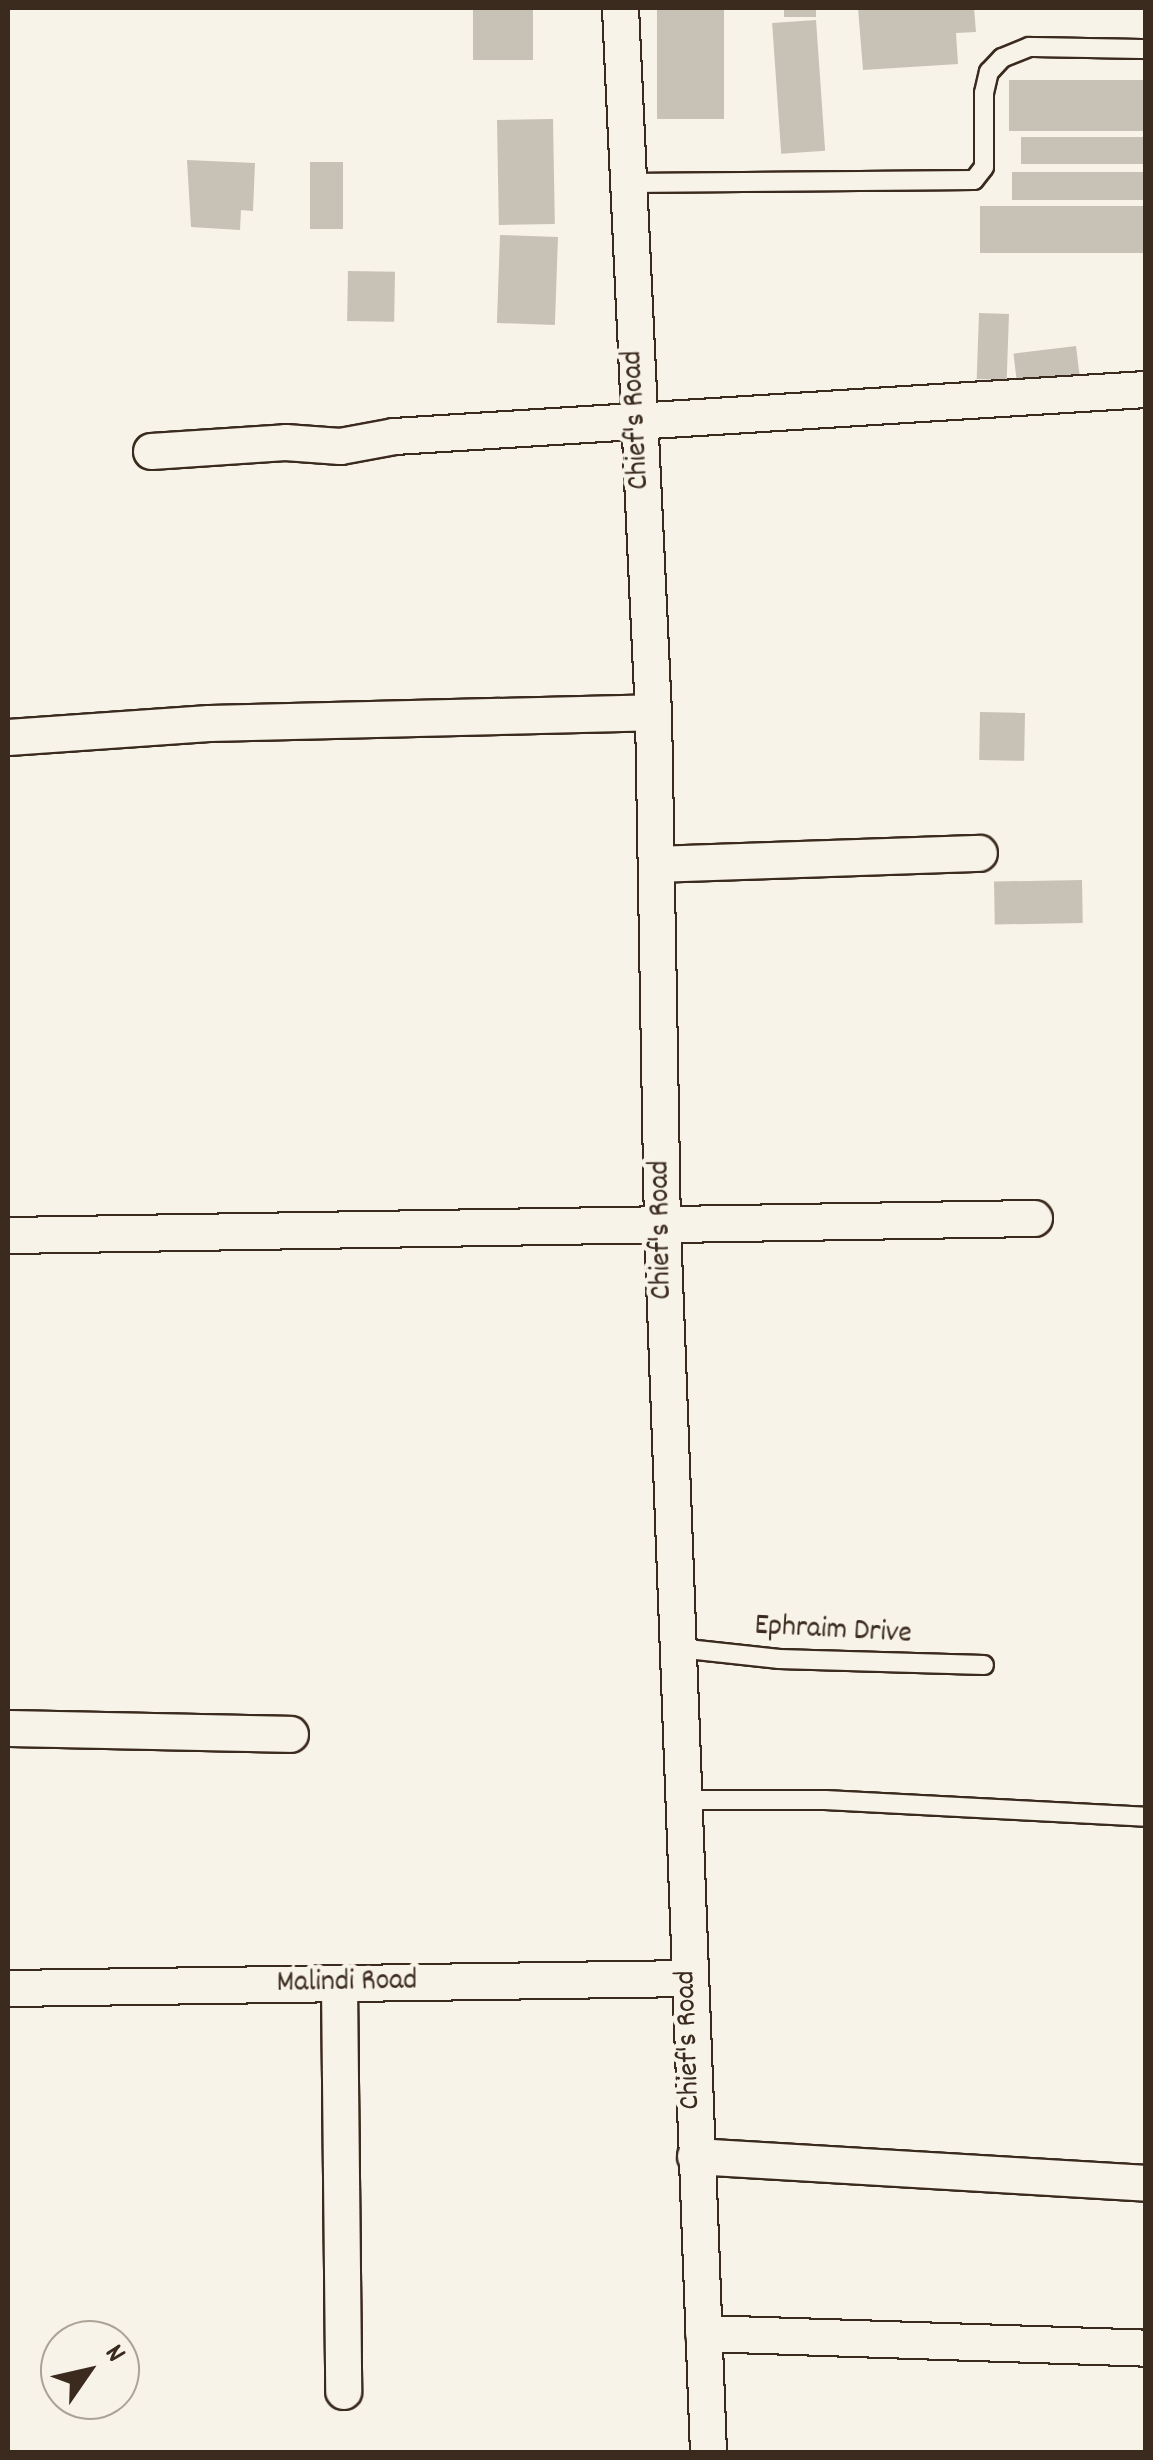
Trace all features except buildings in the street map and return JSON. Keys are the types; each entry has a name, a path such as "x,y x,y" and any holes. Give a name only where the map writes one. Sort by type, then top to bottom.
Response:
{"street":[{"name":"Chief's Road","path":"620,8 653,712 662,1227 687,1978 708,2452"},
{"path":"151,452 285,442 340,446 394,436 1146,389"},
{"path":"8,737 208,723 653,712"},
{"path":"656,864 979,853"},
{"path":"8,1235 1034,1218"},
{"path":"8,1728 290,1734"},
{"name":"Malindi Road","path":"8,1988 687,1978"},
{"path":"339,1984 343,2391"},
{"path":"695,2156 1146,2183"},
{"path":"703,2333 1146,2348"}],"lane":[{"path":"629,183 974,180 984,167 984,93 989,72 1002,58 1030,47 1146,48"},
{"name":"Ephraim Drive","path":"678,1648 779,1659 984,1664"},
{"path":"682,1800 825,1800 1146,1817"}]}
